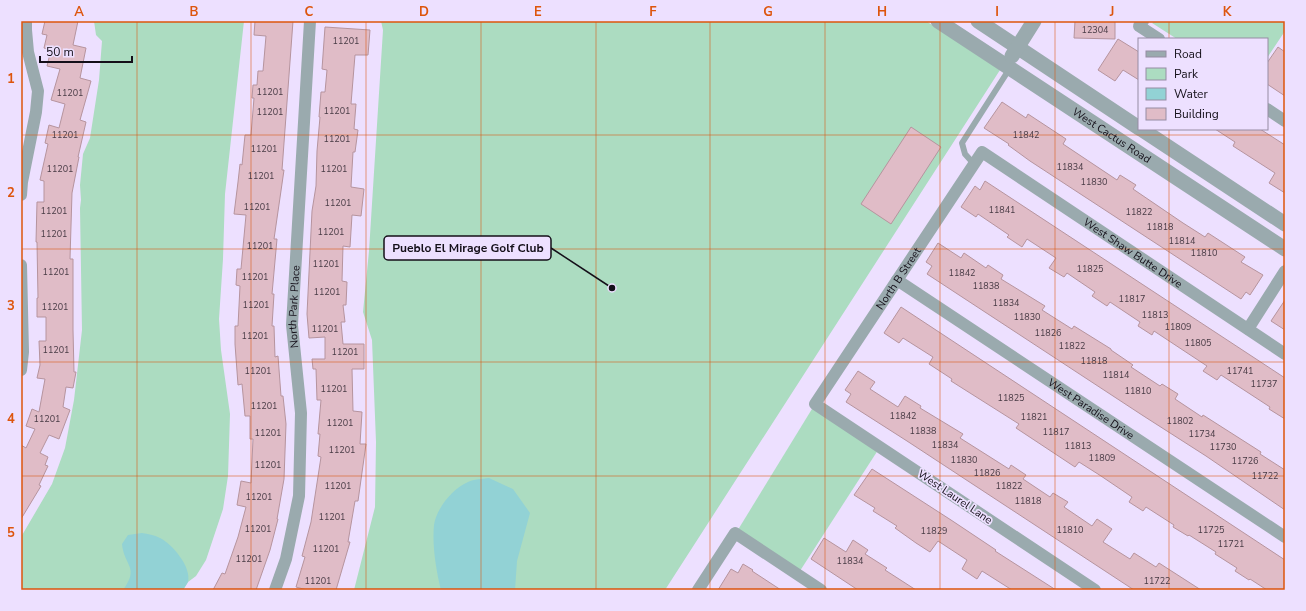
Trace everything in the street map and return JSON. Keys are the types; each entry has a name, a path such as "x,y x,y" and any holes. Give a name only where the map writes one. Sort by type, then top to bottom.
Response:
{"street":[{"path":"21,195 22,182 36,112 38,91 28,52 26,21"},
{"name":"North Park Place","path":"275,590 286,559 298,496 301,413 292,325 310,21"},
{"name":"West Cactus Road","path":"938,21 1285,249"},
{"name":"West Cactus Road","path":"978,21 1138,127"},
{"path":"1008,66 1017,47 1034,21"},
{"path":"1141,24 1158,38"},
{"path":"1268,110 1285,121"},
{"name":"West Cactus Road","path":"1143,130 1285,224"},
{"name":"North B Street","path":"815,404 982,152"},
{"name":"West Shaw Butte Drive","path":"982,152 1285,354"},
{"path":"21,265 23,352 21,370"},
{"path":"1248,329 1285,271"},
{"name":"West Paradise Drive","path":"898,280 1285,537"},
{"name":"West Laurel Lane","path":"815,404 1095,590"},
{"path":"698,590 736,533 821,590"}],"lane":[{"path":"974,164 965,154 962,144 1008,66"}],"green space":[{"path":"94,21 244,21 225,194 219,319 221,350 230,414 228,476 223,509 206,560 196,576 188,582 183,590 21,590 21,537 52,484 65,448 74,400 82,330 80,185 83,154 90,138 99,80 102,41 96,35"},
{"path":"381,21 926,21 1000,70 665,590 354,590 375,507 376,442 372,340 363,312 369,251 383,30"},
{"path":"1154,21 1285,21 1285,31 1268,56 1268,38 1175,38 1152,23"},
{"path":"815,404 880,447 798,574 736,533"}],"water":[{"path":"489,478 513,489 530,513 517,561 515,590 441,590 434,549 434,525 438,512 451,494 462,485 473,480"},
{"path":"142,533 153,535 165,541 180,557 187,570 188,576 188,582 183,590 123,590 128,582 131,571 123,551 122,544 128,535"}],"building":[{"path":"45,21 78,21 73,45 86,48 80,78 91,81 80,120 86,122 72,193 70,259 73,259 74,372 76,372 73,388 66,387 63,407 70,410 59,439 49,435 40,453 48,457 45,465 48,466 39,485 41,486 21,519 21,445 26,448 35,429 26,426 32,409 39,412 45,379 37,378 40,365 39,341 46,341 46,317 37,317 37,202 44,202 44,181 40,180 48,144 45,143 49,125 59,128 65,104 51,100 60,69 47,66 51,50 44,48 47,35 42,34"},
{"path":"255,21 293,21 282,170 284,170 274,239 277,239 272,294 274,294 272,326 274,326 275,357 278,356 281,396 283,396 286,424 284,479 278,519 270,550 256,590 213,590 222,573 225,574 238,537 246,507 237,505 241,481 251,483 253,439 250,439 250,416 245,416 242,384 238,385 235,344 235,326 238,326 240,286 236,285 237,269 241,269 246,215 234,214 245,135 251,135 254,98 252,98 253,85 257,85 258,71 263,71 266,36 254,35"},
{"path":"1075,21 1115,21 1115,39 1074,38"},
{"path":"325,27 370,30 368,55 355,55 351,104 356,104 354,129 358,130 355,152 353,152 351,187 364,189 361,216 352,215 350,247 343,246 342,281 347,282 346,305 343,305 345,322 341,322 343,344 364,344 364,369 352,369 353,411 362,412 360,444 366,444 358,501 355,501 348,542 350,542 336,590 307,590 296,587 305,557 302,556 311,522 321,457 318,456 320,434 318,434 321,400 317,400 316,369 313,369 312,359 325,359 325,337 309,338 307,314 312,211 316,186 321,92 325,92 327,70 322,69"},
{"path":"1118,39 1138,51 1138,79 1123,70 1115,81 1098,70"},
{"path":"1278,47 1285,52 1285,96 1268,85 1268,62"},
{"path":"1002,102 1026,118 1028,114 1066,139 1063,144 1117,180 1120,175 1136,185 1133,189 1183,223 1205,237 1208,233 1245,257 1241,262 1263,275 1250,295 1246,292 1241,299 1030,161 1008,145 1009,144 984,128"},
{"path":"911,127 941,147 891,224 861,204"},
{"path":"1217,130 1262,130 1285,145 1285,193 1269,183 1275,173 1233,146 1235,142"},
{"path":"985,181 1285,378 1285,419 1269,409 1270,407 1221,375 1217,380 1203,371 1207,366 1154,331 1152,335 1138,326 1140,322 1110,302 1107,306 1092,296 1095,292 1067,273 1064,277 1049,268 1056,258 1027,239 1022,247 1007,237 1009,235 978,214 976,217 961,207 975,186 980,190"},
{"path":"938,243 961,258 964,253 986,268 988,265 1003,275 1001,279 1045,306 1042,310 1072,329 1074,326 1111,349 1133,365 1131,367 1160,386 1162,384 1178,394 1175,399 1261,452 1260,454 1285,470 1285,510 1206,456 927,274 932,266 926,262"},
{"path":"1285,300 1285,330 1271,321"},
{"path":"901,307 1285,560 1285,590 1267,590 1250,579 1249,580 1235,571 1237,568 1215,554 1216,552 1173,527 1174,525 1146,507 1143,511 1129,502 1132,497 1101,476 1079,462 1075,467 1016,428 1019,424 951,381 952,379 929,364 933,357 903,338 899,343 884,333"},
{"path":"858,371 875,382 870,389 898,407 905,396 921,406 920,408 963,434 960,438 1009,469 1011,465 1026,475 1023,479 1050,497 1053,493 1068,502 1064,507 1092,526 1097,519 1112,529 1103,542 1130,559 1134,553 1156,567 1159,563 1201,590 1134,590 846,402 851,394 845,390"},
{"path":"872,469 1056,590 1012,590 982,571 977,579 962,569 967,560 938,541 930,552 916,543 895,528 897,526 873,511 875,508 854,495"},
{"path":"824,538 846,552 853,540 868,550 865,554 887,568 885,570 916,590 858,590 811,559"},
{"path":"743,564 781,590 718,590 731,569 738,573"}],"place":[{"name":"Pueblo El Mirage Golf Club","path":"612,288"}]}
